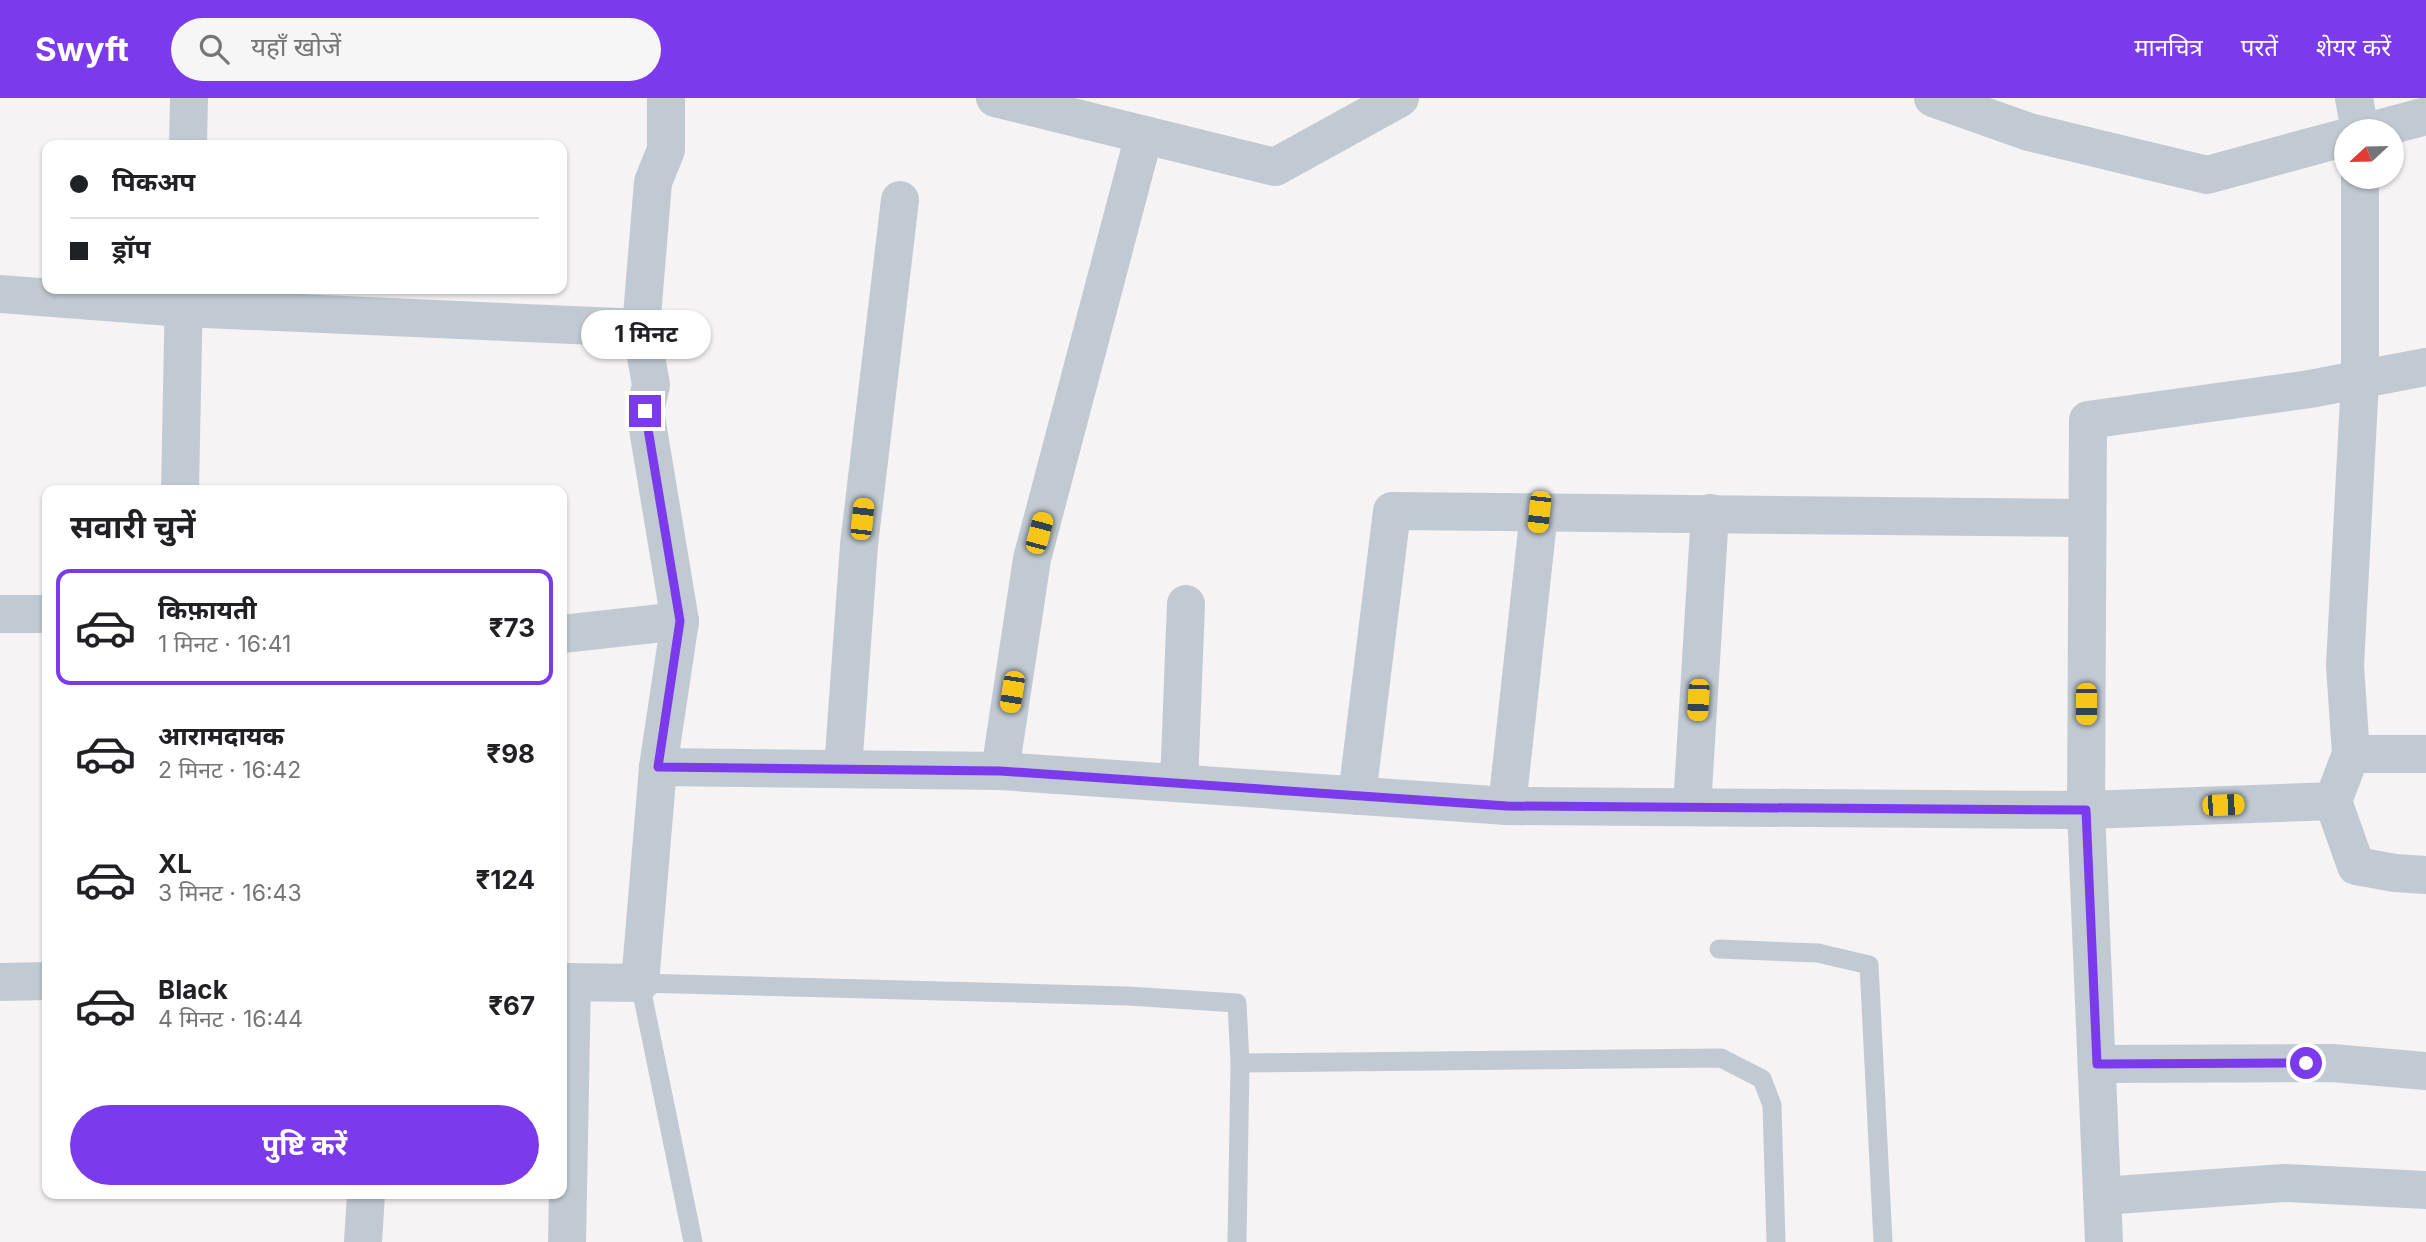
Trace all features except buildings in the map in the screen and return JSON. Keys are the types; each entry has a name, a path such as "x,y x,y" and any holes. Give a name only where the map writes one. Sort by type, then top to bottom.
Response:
{"street":[{"path":"188,140 189,98"},
{"path":"567,1242 567,982 640,983 658,767 680,621 645,411 651,384 641,328 653,183 666,150 666,98"},
{"path":"995,98 1275,167 1400,98"},
{"path":"1933,98 2029,132 2207,175 2334,141"},
{"path":"2354,98 2358,119"},
{"path":"2404,122 2426,116"},
{"path":"1000,771 1031,559 1144,135"},
{"path":"2360,189 2360,380 2345,666 2351,754 2333,801 2356,866 2426,875"},
{"path":"843,769 859,545 900,200"},
{"path":"0,294 183,299 641,328"},
{"path":"180,485 183,299"},
{"path":"2104,1242 2086,810 2088,420 2310,389 2426,367"},
{"path":"1357,796 1392,511 2087,518"},
{"path":"1507,806 1539,512"},
{"path":"1692,807 1710,513"},
{"path":"1179,783 1186,604"},
{"path":"0,614 42,614"},
{"path":"567,633 680,621"},
{"path":"2351,754 2426,754"},
{"path":"658,767 1000,771 1507,806 2086,810 2333,801"},
{"path":"0,982 42,981"},
{"path":"2097,1064 2332,1063 2426,1071"},
{"path":"2102,1196 2284,1183 2426,1190"},
{"path":"363,1242 366,1199"}],"lane":[{"path":"1719,948 1818,953 1869,965 1883,1242"},
{"path":"694,1242 640,983 1114,996 1237,1003 1240,1063 1237,1242"},
{"path":"1240,1063 1721,1058 1762,1079 1772,1105 1776,1242"}],"route":[{"path":"645,411 680,621 658,767 1000,771 1507,806 2086,810 2097,1064 2306,1063"}]}
